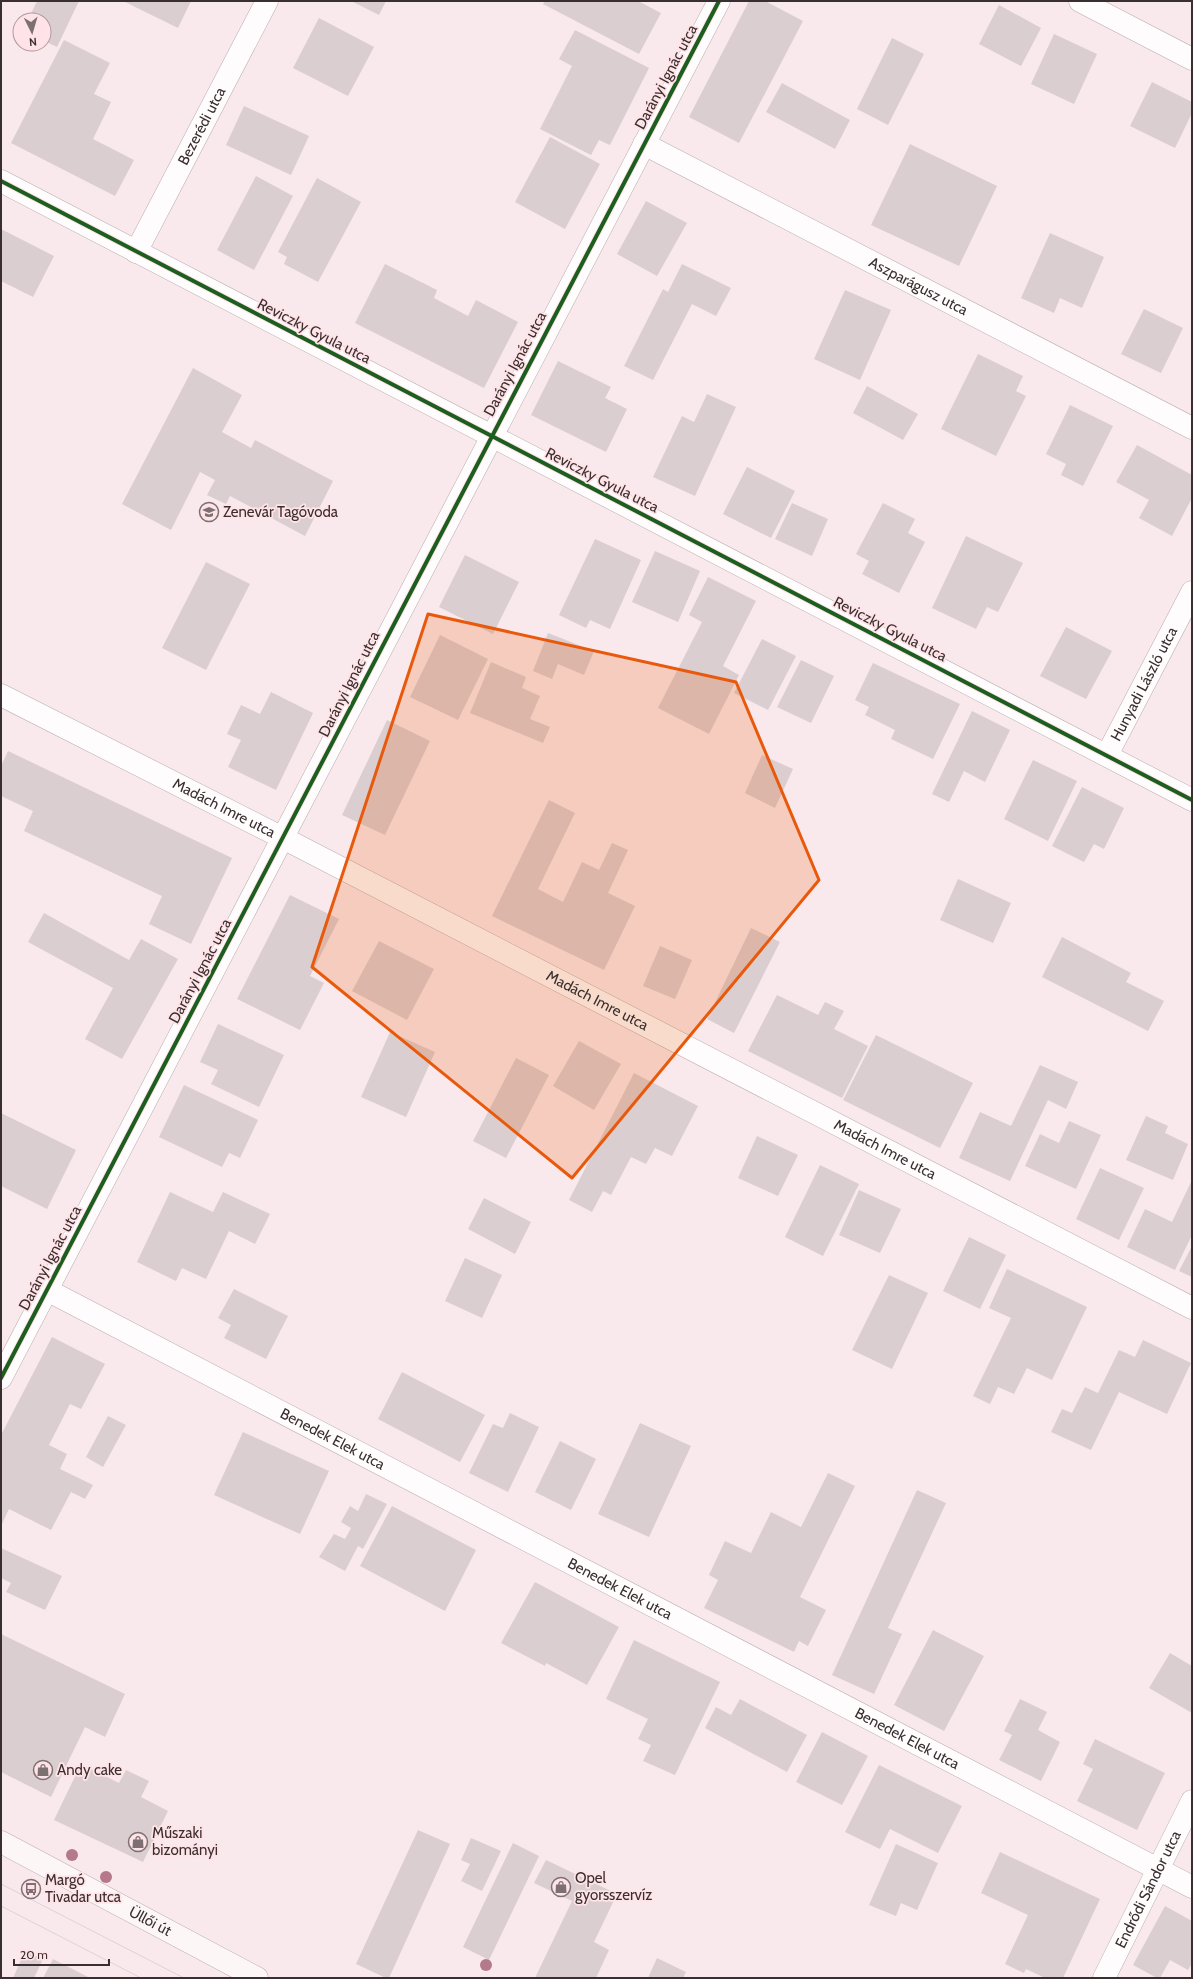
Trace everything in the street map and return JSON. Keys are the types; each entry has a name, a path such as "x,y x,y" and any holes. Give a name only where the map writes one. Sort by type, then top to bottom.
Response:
{"main road":[{"name":"Üllői út","path":"1,1842 257,1978"}],"street":[{"name":"Bezerédi utca","path":"136,252 267,1"},
{"name":"Darányi Ignác utca","path":"1,1378 719,1"},
{"path":"1080,1 1192,59"},
{"name":"Aszparágusz utca","path":"644,144 1192,428"},
{"name":"Reviczky Gyula utca","path":"1,181 1192,800"},
{"name":"Hunyadi László utca","path":"1107,755 1192,592"},
{"name":"Madách Imre utca","path":"1,695 283,838 1192,1308"},
{"name":"Benedek Elek utca","path":"47,1290 1192,1887"},
{"name":"Endrődi Sándor utca","path":"1104,1978 1192,1801"}],"highlighted area":[{"path":"428,614 736,682 819,880 572,1178 312,967"}],"building":[{"path":"37,1 79,1 57,47 52,45 52,12 32,12"},
{"path":"123,1 191,1 178,28"},
{"path":"351,1 386,1 379,15"},
{"path":"545,1 638,1 661,13 639,54 543,4"},
{"path":"749,1 765,1 803,21 739,143 689,117"},
{"path":"999,5 1041,28 1021,66 979,44"},
{"path":"319,18 374,47 348,96 293,68"},
{"path":"575,30 649,68 610,145 599,140 591,155 540,129 572,66 559,59"},
{"path":"1054,34 1097,54 1074,104 1031,84"},
{"path":"892,38 924,54 888,125 857,109"},
{"path":"64,40 110,63 94,94 111,102 93,139 134,160 115,196 11,143"},
{"path":"1152,82 1192,102 1192,113 1175,148 1130,126"},
{"path":"782,83 850,120 835,149 766,112"},
{"path":"244,106 309,136 291,175 226,145"},
{"path":"550,137 600,164 565,229 515,202"},
{"path":"910,144 997,186 959,266 871,225"},
{"path":"256,176 293,196 254,270 217,250"},
{"path":"317,178 361,202 318,282 284,264 287,257 278,252"},
{"path":"646,201 687,223 657,276 617,254"},
{"path":"1,229 54,256 33,297 1,281"},
{"path":"1050,233 1104,257 1082,308 1060,298 1054,313 1021,298"},
{"path":"385,264 437,290 434,298 468,316 476,300 518,322 484,388 355,323"},
{"path":"682,264 731,288 716,316 692,304 653,380 624,366 663,289 668,292"},
{"path":"845,290 891,310 860,380 814,359"},
{"path":"1144,309 1183,328 1161,373 1121,354"},
{"path":"978,354 1023,376 1016,391 1026,396 996,456 941,429"},
{"path":"558,361 611,387 605,398 627,409 606,452 531,415"},
{"path":"193,368 242,395 222,432 251,448 255,440 333,481 305,536 230,496 226,504 207,495 215,480 200,472 171,530 122,504"},
{"path":"867,386 918,414 903,440 853,413"},
{"path":"707,394 736,407 695,496 653,477 682,416 694,422"},
{"path":"1070,405 1113,426 1083,486 1061,475 1066,464 1046,454"},
{"path":"1137,445 1192,475 1192,498 1172,536 1139,518 1149,500 1116,482"},
{"path":"747,467 795,491 771,538 723,514"},
{"path":"792,503 828,519 812,556 775,539"},
{"path":"883,503 915,519 908,533 925,542 899,593 862,574 869,561 856,554"},
{"path":"966,536 1023,563 998,612 987,607 976,629 932,608"},
{"path":"595,539 641,560 610,629 590,620 586,628 559,615"},
{"path":"655,551 700,571 678,622 632,602"},
{"path":"465,555 519,582 493,634 439,607"},
{"path":"206,562 250,584 206,670 162,648"},
{"path":"708,577 756,601 723,666 739,675 709,734 658,708 702,622 689,615"},
{"path":"1066,627 1112,651 1086,699 1040,676"},
{"path":"548,633 594,651 584,675 558,664 552,679 533,671"},
{"path":"440,635 488,659 458,720 410,697"},
{"path":"762,639 796,656 768,710 734,693"},
{"path":"801,660 834,676 811,723 777,707"},
{"path":"491,662 526,677 522,688 540,696 530,719 550,727 543,743 470,713"},
{"path":"873,663 960,704 933,759 891,739 895,730 865,715 869,707 855,700"},
{"path":"271,692 313,713 276,790 228,767 241,740 227,734 241,705 260,714"},
{"path":"972,711 1010,730 985,782 964,771 949,802 932,794"},
{"path":"387,720 430,741 385,835 342,815"},
{"path":"8,751 232,858 191,944 149,924 162,896 24,831 33,811 1,796 1,766"},
{"path":"762,755 793,769 775,808 745,793"},
{"path":"1033,760 1077,781 1048,841 1004,819"},
{"path":"1082,787 1124,808 1104,849 1094,844 1084,862 1052,846"},
{"path":"549,800 575,813 538,889 563,902 582,862 599,870 612,843 628,850 608,893 635,906 604,970 492,916"},
{"path":"958,879 1011,903 993,943 940,920"},
{"path":"290,895 339,919 310,976 324,983 300,1030 237,999"},
{"path":"44,913 129,960 141,939 178,959 122,1059 85,1039 113,988 28,942"},
{"path":"751,928 780,942 734,1033 707,1019"},
{"path":"1062,937 1131,973 1126,982 1164,1001 1148,1031 1042,977"},
{"path":"379,941 434,969 407,1020 352,991"},
{"path":"660,946 692,960 675,999 643,986"},
{"path":"777,995 818,1015 825,1002 844,1011 834,1029 868,1046 842,1098 748,1051"},
{"path":"218,1024 284,1055 259,1107 211,1084 218,1070 200,1062"},
{"path":"390,1032 435,1052 406,1117 361,1097"},
{"path":"876,1035 973,1083 940,1148 843,1100"},
{"path":"579,1041 621,1064 594,1110 553,1086"},
{"path":"516,1058 549,1075 506,1158 473,1141"},
{"path":"1040,1065 1078,1082 1066,1109 1048,1100 1010,1181 959,1158 980,1112 1011,1126"},
{"path":"634,1073 698,1106 672,1156 655,1148 646,1164 631,1157 611,1195 603,1191 592,1212 569,1200"},
{"path":"184,1085 258,1120 240,1158 229,1153 222,1167 159,1137"},
{"path":"1,1113 76,1150 47,1209 1,1186"},
{"path":"1146,1116 1168,1126 1165,1133 1188,1144 1173,1180 1126,1160"},
{"path":"1069,1121 1101,1135 1076,1189 1025,1166 1040,1134 1059,1143"},
{"path":"757,1136 798,1155 778,1196 738,1178"},
{"path":"820,1165 859,1184 823,1256 785,1237"},
{"path":"1100,1168 1144,1188 1119,1240 1076,1219"},
{"path":"1192,1180 1192,1235 1175,1270 1127,1247 1145,1209 1172,1222"},
{"path":"859,1190 901,1209 880,1253 839,1235"},
{"path":"170,1192 213,1212 223,1192 270,1214 255,1244 229,1231 206,1279 182,1268 176,1281 137,1262"},
{"path":"484,1198 531,1222 515,1254 468,1229"},
{"path":"969,1237 1006,1255 980,1309 943,1291"},
{"path":"1192,1246 1192,1277 1179,1271"},
{"path":"465,1258 502,1275 482,1318 445,1301"},
{"path":"1007,1269 1087,1307 1052,1380 1027,1368 1014,1394 998,1387 990,1404 973,1396 1011,1318 989,1308"},
{"path":"889,1275 928,1293 892,1369 852,1350"},
{"path":"234,1289 288,1316 266,1359 224,1338 231,1325 218,1318"},
{"path":"52,1337 105,1364 81,1409 70,1404 49,1445 67,1454 60,1469 93,1485 85,1499 71,1492 51,1530 9,1509 1,1526 1,1435"},
{"path":"1143,1340 1191,1363 1167,1414 1119,1392 1091,1450 1051,1432 1062,1409 1072,1413 1085,1387 1098,1393 1119,1350 1135,1357"},
{"path":"402,1372 485,1415 460,1462 378,1419"},
{"path":"510,1413 539,1427 508,1492 469,1473 493,1424 503,1428"},
{"path":"108,1416 126,1425 103,1467 86,1457"},
{"path":"640,1423 691,1446 649,1537 598,1514"},
{"path":"243,1432 329,1471 300,1534 214,1495"},
{"path":"560,1441 596,1459 571,1510 535,1492"},
{"path":"828,1473 855,1486 800,1597 826,1610 808,1646 799,1641 794,1652 704,1608 718,1580 709,1575 725,1541 751,1553 771,1512 801,1527"},
{"path":"917,1490 946,1503 888,1628 902,1634 874,1694 832,1675"},
{"path":"366,1494 387,1504 363,1549 358,1546 345,1571 319,1557 334,1534 345,1539 351,1528 341,1522 350,1506 358,1511"},
{"path":"392,1506 476,1550 445,1611 360,1566"},
{"path":"1,1548 62,1576 45,1610 6,1592 11,1583 1,1578"},
{"path":"535,1582 619,1627 587,1685 546,1663 545,1666 501,1643"},
{"path":"933,1630 984,1656 944,1731 894,1705"},
{"path":"1,1634 125,1694 105,1737 85,1727 51,1797 1,1772"},
{"path":"634,1640 720,1682 675,1775 643,1761 651,1745 638,1739 648,1719 606,1699"},
{"path":"1170,1653 1192,1666 1192,1713 1149,1688"},
{"path":"740,1699 807,1735 787,1772 705,1728 716,1707 731,1715"},
{"path":"1020,1699 1047,1712 1038,1730 1060,1742 1041,1781 999,1760 1012,1735 1004,1731"},
{"path":"822,1732 868,1756 842,1805 796,1782"},
{"path":"1095,1739 1165,1773 1137,1830 1077,1801 1093,1769 1083,1764"},
{"path":"81,1764 119,1783 126,1770 149,1781 141,1797 168,1811 143,1862 54,1820"},
{"path":"879,1765 962,1806 938,1853 890,1829 880,1849 845,1832"},
{"path":"418,1830 450,1844 389,1978 386,1978 356,1964"},
{"path":"471,1838 501,1851 482,1891 461,1881 470,1864 461,1860"},
{"path":"513,1843 539,1856 489,1960 463,1947"},
{"path":"896,1844 938,1863 917,1910 901,1903 896,1916 869,1905"},
{"path":"1000,1852 1100,1899 1063,1978 1045,1978 1026,1969 1024,1973 1005,1964 1028,1915 981,1893"},
{"path":"546,1860 617,1894 594,1942 609,1950 596,1978 535,1978 572,1901 534,1883"},
{"path":"1165,1906 1192,1921 1192,1963 1188,1970 1170,1960 1160,1978 1157,1978 1133,1965"},
{"path":"25,1951 43,1959 34,1978 13,1978"},
{"path":"657,1958 686,1972 683,1978 648,1978"},
{"path":"53,1959 90,1978 43,1978"}],"tram line":[{"path":"1,1884 184,1978"},
{"path":"1,1906 141,1978"}],"cycle path":[{"path":"1,1378 719,1"},
{"path":"1,181 1192,800"}],"place":[{"name":"Zenevár Tagóvoda","path":"209,512"},
{"name":"Andy cake","path":"43,1770"},
{"name":"Műszaki bizományi","path":"138,1842"},
{"name":"Opel gyorsszervíz","path":"561,1887"},
{"name":"Margó Tivadar utca","path":"31,1889"}]}
